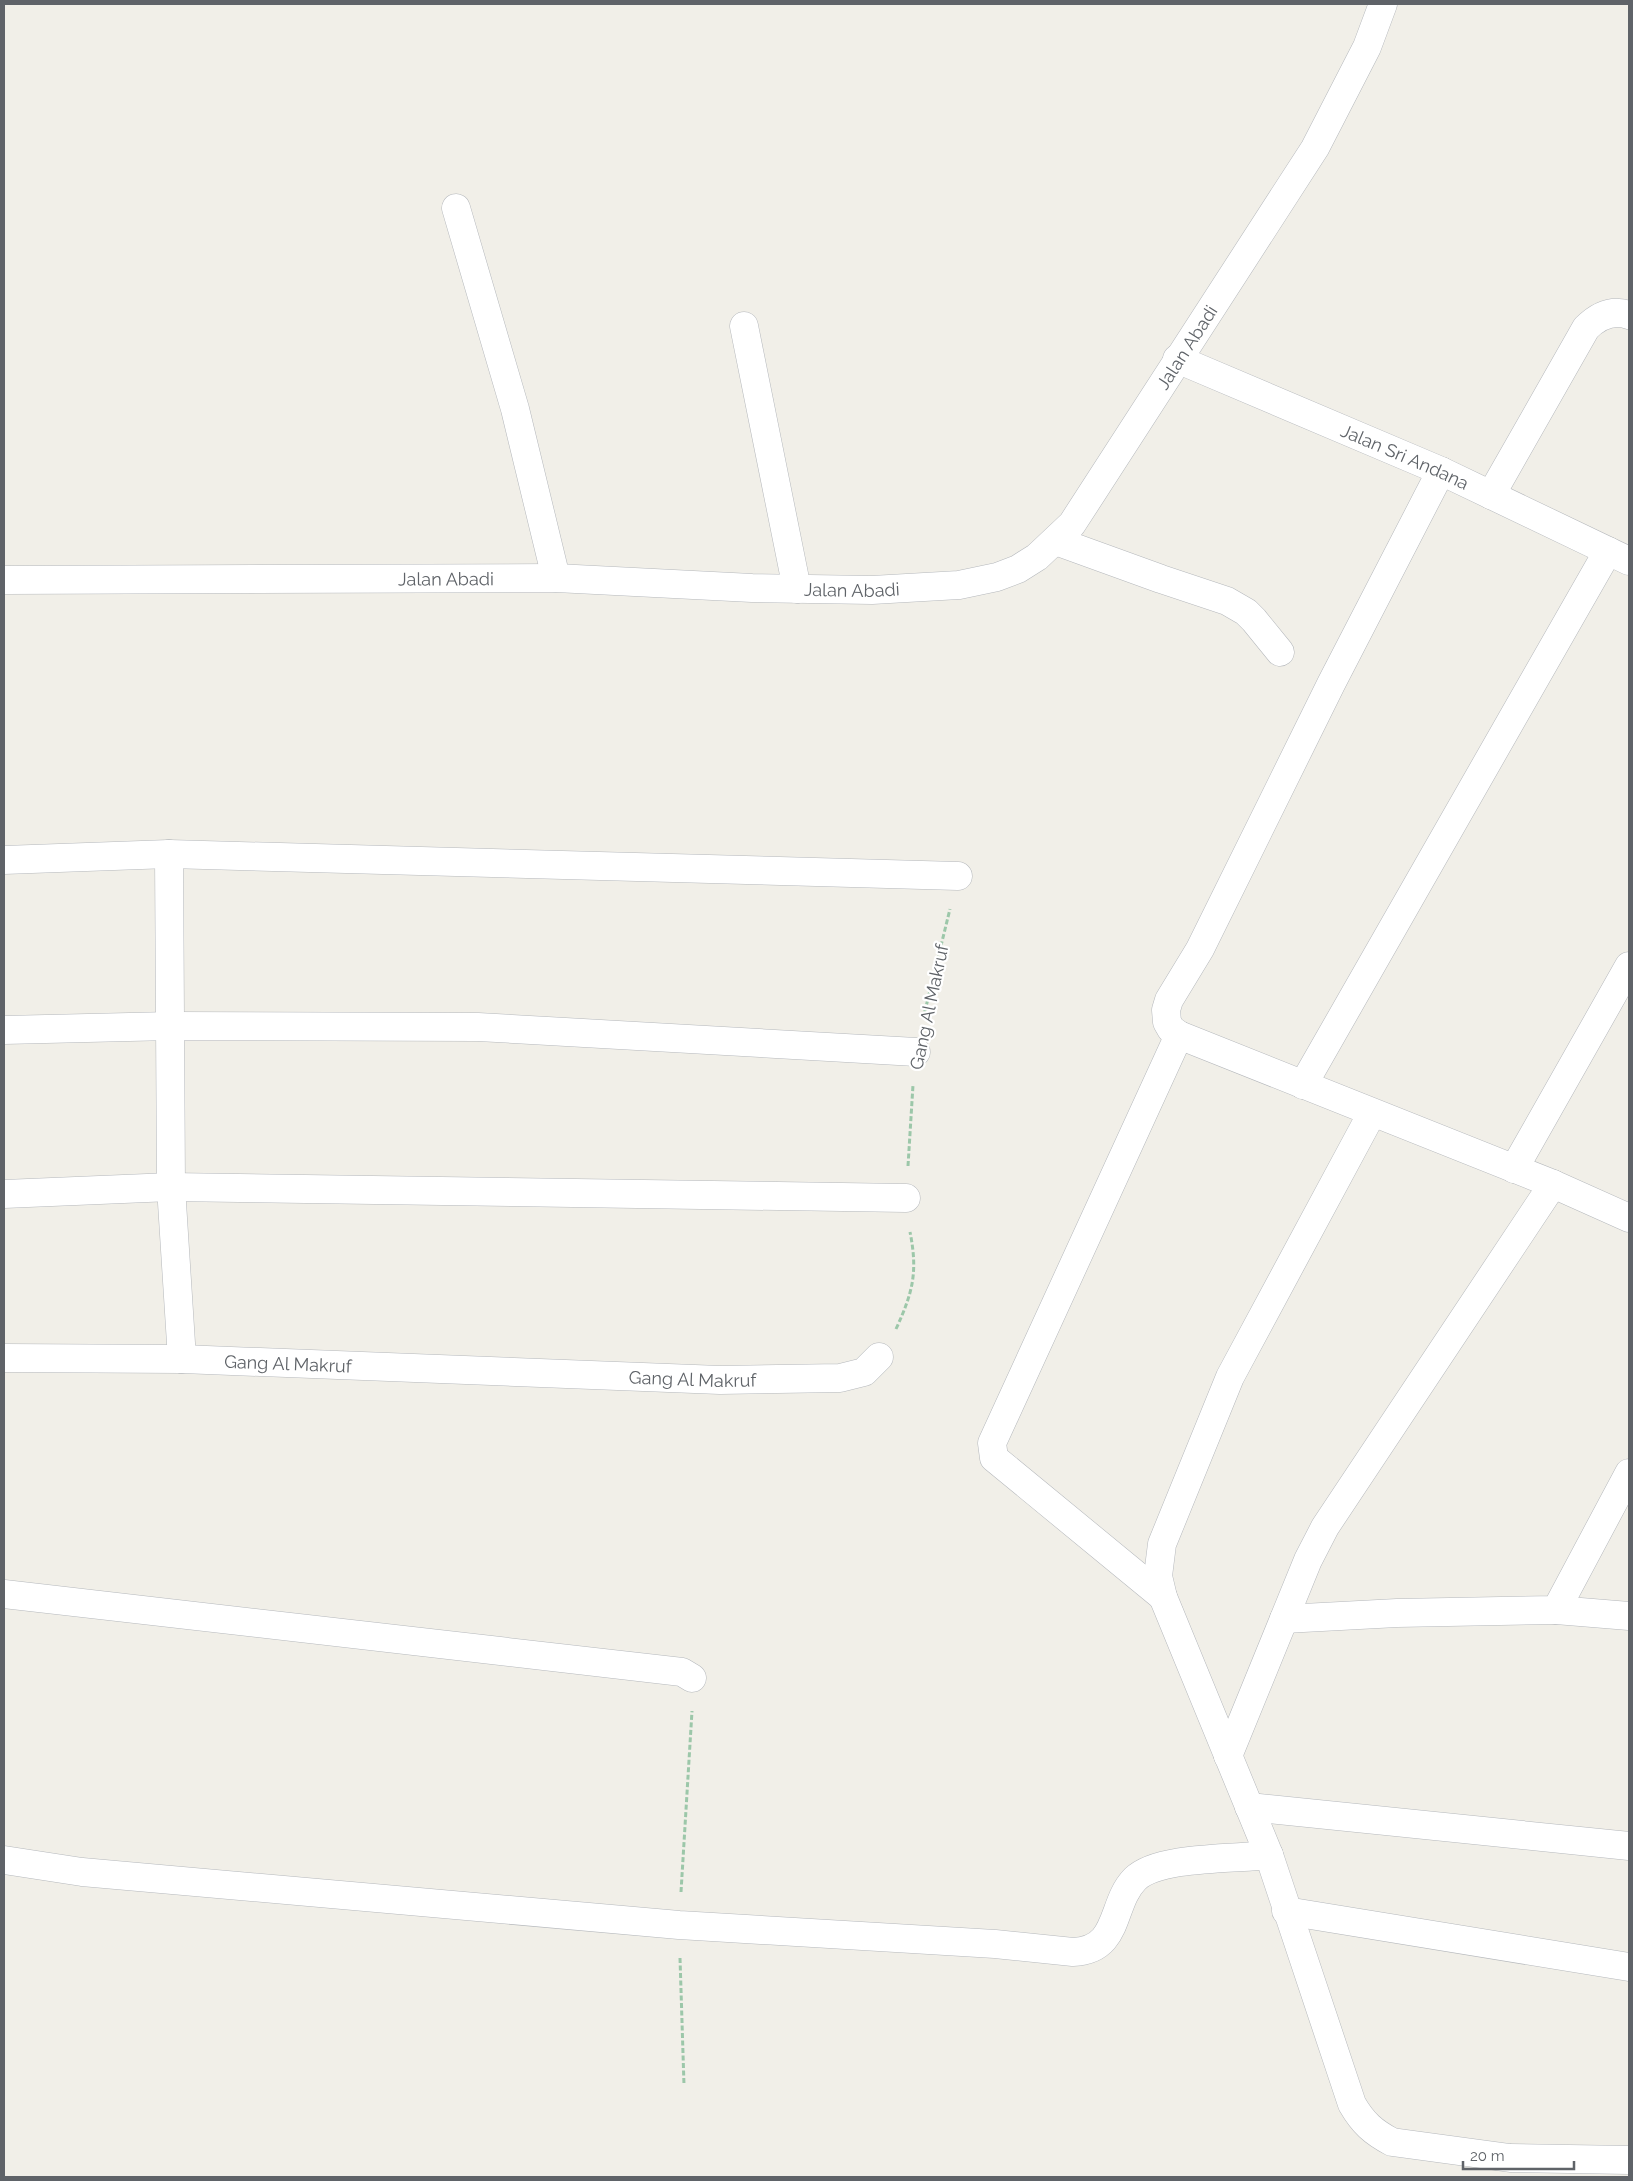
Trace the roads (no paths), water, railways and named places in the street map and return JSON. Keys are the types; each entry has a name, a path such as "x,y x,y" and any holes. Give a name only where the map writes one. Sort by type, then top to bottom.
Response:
{"street":[{"name":"Jalan Abadi","path":"4,580 556,578 872,590 959,585 997,577 1018,569 1037,557 1072,524 1315,148 1367,47 1383,4"},
{"path":"456,208 515,409 556,578"},
{"path":"1492,496 1586,328 1596,318 1608,313 1629,315"},
{"path":"744,326 797,588"},
{"name":"Jalan Sri Andana","path":"1177,359 1440,471 1619,556"},
{"path":"1440,471 1331,684 1200,950 1169,1000 1166,1010 1167,1022 1171,1029 1179,1035 1553,1184 1629,1218"},
{"path":"1056,541 1227,601 1246,612 1280,652"},
{"path":"1302,1085 1619,556"},
{"path":"169,854 171,1187 182,1359"},
{"path":"4,860 169,854 958,876"},
{"path":"1514,1169 1629,966"},
{"path":"4,1030 171,1026 478,1027 916,1052"},
{"path":"1163,1597 994,1458 992,1443 1179,1035"},
{"path":"1372,1113 1230,1377 1162,1544 1158,1576 1163,1597 1249,1807 1256,1857 1286,1911 1352,2104 1363,2123 1375,2133 1392,2142 1510,2158 1629,2160"},
{"path":"1228,1756 1308,1560 1325,1527 1553,1184"},
{"path":"4,1194 171,1187 906,1198"},
{"name":"Gang Al Makruf","path":"4,1358 182,1359 720,1380 840,1378 864,1372 879,1357"},
{"path":"1556,1610 1629,1473"},
{"path":"4,1594 682,1672 692,1678"},
{"path":"1284,1619 1397,1613 1556,1610 1629,1616"},
{"path":"1249,1807 1629,1846"},
{"path":"4,1860 82,1872 679,1925 1084,1952 1095,1947 1105,1939 1112,1928 1127,1891 1135,1880 1149,1869 1173,1863 1256,1857"},
{"path":"1286,1911 1629,1967"}]}
